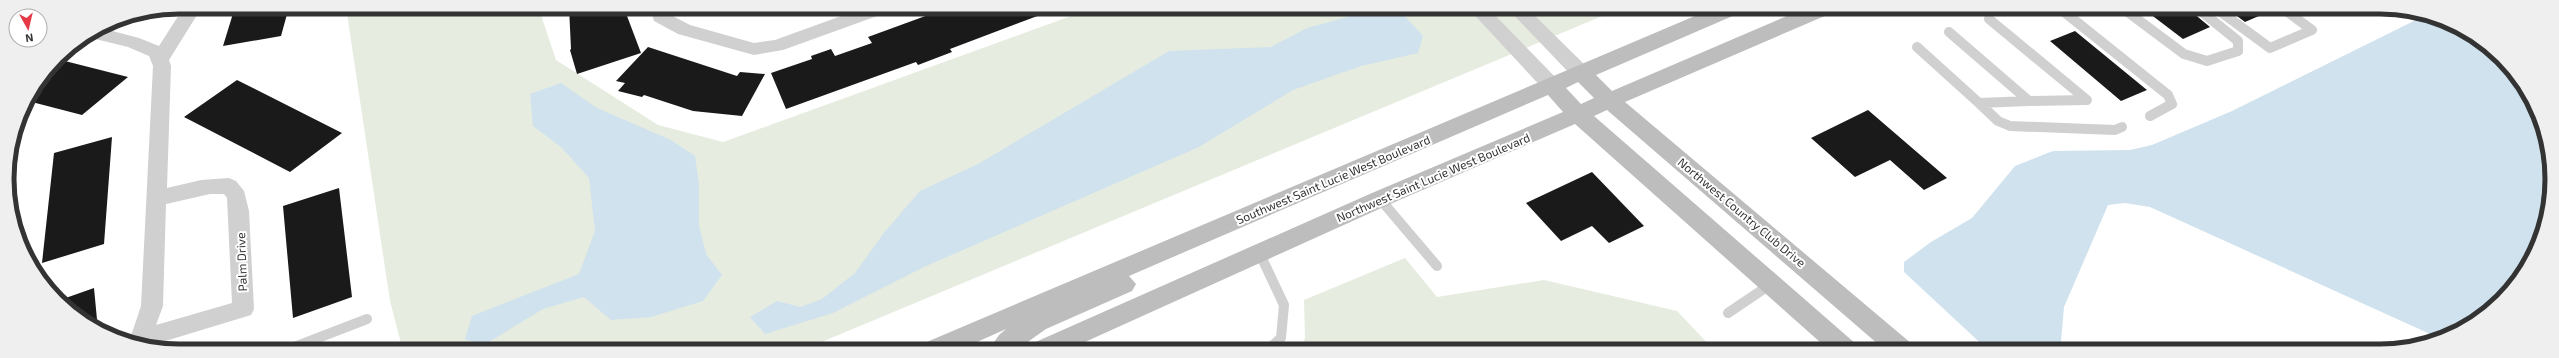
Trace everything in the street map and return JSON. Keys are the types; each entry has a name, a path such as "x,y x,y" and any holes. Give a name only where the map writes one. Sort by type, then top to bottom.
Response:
{"main road":[{"name":"Southwest Saint Lucie West Boulevard","path":"947,344 1719,14"},
{"name":"Northwest Saint Lucie West Boulevard","path":"1056,344 1260,254 1380,199 1811,14"},
{"name":"Northwest Country Club Drive","path":"1581,73 1610,101 1895,344"},
{"path":"1552,86 1578,115 1839,344"},
{"path":"1004,344 1021,331 1127,283 1174,247"}],"street":[{"path":"159,60 189,14"},
{"path":"660,14 660,17 684,30 754,49 777,46 866,14"},
{"path":"1483,14 1552,86"},
{"path":"1522,14 1581,73"},
{"path":"99,34 133,42 156,52 159,60"},
{"name":"Palm Drive","path":"139,339 152,306 162,66 159,60"},
{"name":"Palm Drive","path":"141,339 243,309 239,211 237,196 229,186 207,185 182,190 157,198"}],"lane":[{"path":"2067,14 2168,95 2172,104 2166,109 2150,116"},
{"path":"2130,14 2184,54 2207,61 2238,51 2238,41 2205,14"},
{"path":"2224,14 2270,48 2312,30 2290,14"},
{"path":"1979,103 2087,100 1989,19"},
{"path":"1949,32 2029,101"},
{"path":"1917,47 1998,121 2010,126 2116,130 2122,127"},
{"path":"1380,199 1437,266"},
{"path":"1260,254 1284,305 1281,338 1274,344"},
{"path":"1728,314 1771,284"},
{"path":"302,344 367,318"}],"shaded area":[{"path":"347,14 542,14 556,60 658,125 723,142 1075,14 1607,14 817,344 401,344 390,301"},
{"path":"1405,258 1437,297 1544,280 1677,311 1708,344 1303,344 1305,338 1304,300"}],"water":[{"path":"1358,14 1403,14 1423,36 1418,53 1361,66 1293,90 1199,147 924,267 833,313 765,334 750,317 777,301 800,307 822,299 855,273 883,234 920,191 978,164 1169,51 1271,47 1307,28"},
{"path":"2418,19 2453,31 2480,48 2504,70 2523,97 2536,126 2544,157 2545,190 2539,222 2528,252 2511,279 2489,303 2462,322 2433,335 2150,207 2125,203 2108,205 2064,307 2061,341 2063,344 1981,344 1904,272 1904,262 1931,242 1972,218 2015,166 2053,151 2130,150 2152,145 2232,111"},
{"path":"561,83 597,108 671,140 695,156 699,184 699,226 706,254 722,275 703,301 651,317 611,320 584,297 543,309 486,344 465,339 472,316 579,274 595,231 589,178 561,147 533,126 530,94"}],"building":[{"path":"233,14 287,14 281,36 223,46"},
{"path":"569,14 627,14 641,53 577,74 570,50"},
{"path":"931,14 1043,14 950,49 952,52 918,65 916,62 786,109 771,73 812,59 811,56 831,49 835,56 872,43 868,37"},
{"path":"2150,14 2194,14 2210,27 2183,39"},
{"path":"2234,14 2263,14 2245,22"},
{"path":"2075,31 2147,90 2121,101 2050,41"},
{"path":"648,47 737,76 740,72 765,74 742,116 693,111 644,95 642,97 618,91 625,83 616,81"},
{"path":"64,61 128,77 82,115 33,102 42,87"},
{"path":"237,80 342,133 290,172 184,117"},
{"path":"1868,110 1947,178 1924,190 1890,160 1855,177 1811,138"},
{"path":"112,137 104,244 42,263 54,153"},
{"path":"1592,172 1644,226 1609,243 1592,226 1561,241 1526,203"},
{"path":"339,188 352,297 293,318 283,206"},
{"path":"94,288 97,323 87,316 65,298"}]}
